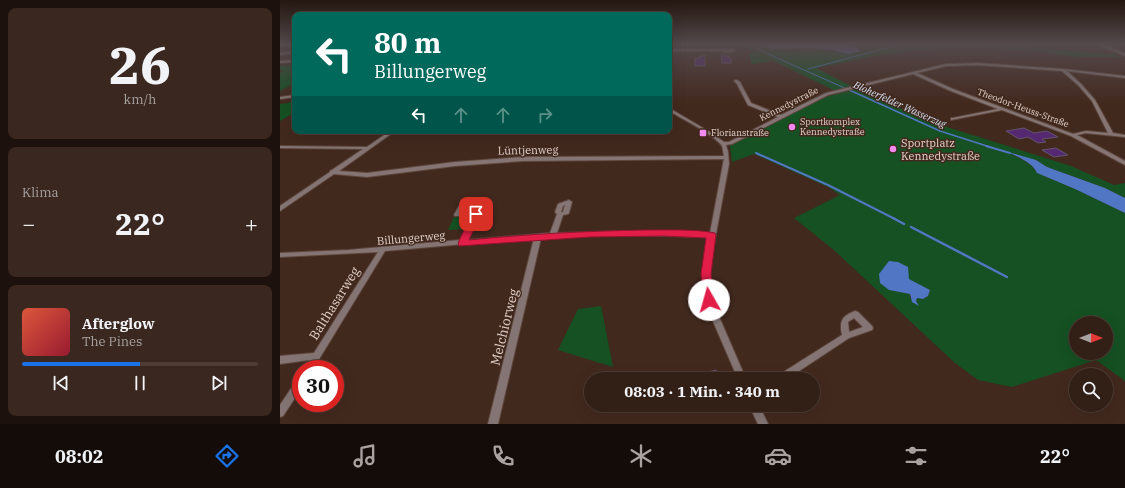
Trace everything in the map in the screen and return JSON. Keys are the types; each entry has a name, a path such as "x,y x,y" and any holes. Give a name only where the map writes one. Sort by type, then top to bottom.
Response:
{"street":[{"name":"Kennedystraße","path":"723,144 730,143 816,98 850,88 946,65 963,64 1063,70 1125,77"},
{"path":"1063,70 1080,85 1094,101 1111,134"},
{"name":"Theodor-Heuss-Straße","path":"913,73 926,80 1073,135 1125,163"},
{"path":"736,81 740,83 750,104 781,116"},
{"path":"280,98 292,96"},
{"path":"953,119 1002,109"},
{"path":"672,111 715,137 723,144 726,157 711,235 706,274 709,300 739,372"},
{"path":"1073,135 1086,132 1125,136"},
{"path":"280,209 388,134"},
{"path":"280,147 367,148"},
{"name":"Lüntjenweg","path":"332,172 366,175 449,164 515,160 726,157"},
{"path":"462,243 476,214"},
{"path":"553,235 560,214"},
{"name":"Billungerweg","path":"280,255 382,251 553,235 664,233 711,235"},
{"name":"Melchiorweg","path":"493,424 538,236"},
{"name":"Balthasarweg","path":"314,360 382,251"},
{"path":"791,372 846,336"},
{"path":"280,360 316,356"},
{"path":"280,412 292,394"},
{"path":"757,412 763,424"}],"green space":[{"path":"779,64 837,64 816,68 853,87 836,91"},
{"path":"292,65 292,85 280,91 280,73 284,71 280,70 280,66"},
{"path":"857,89 931,122 1071,166 1114,185 1125,183 1125,198 1105,188 1047,167 1036,160 1011,154 1029,164 1037,173 1125,213 1125,381 1113,372 1113,368 1107,368 1096,360 1012,387 978,380 955,363 835,251 794,218 840,195 828,187 754,154 732,162 730,145 813,102 832,95","holes":["908,274 908,279 930,290 928,296 923,299 917,298 916,301 918,305 910,298 910,294 889,290"]},
{"path":"292,101 292,114 280,121 280,104"},
{"path":"472,216 466,229 448,230 454,217"},
{"path":"601,306 613,367 558,350 578,309"}],"water":[{"path":"1008,152 1036,160 1047,167 1105,188 1125,198 1125,213 1037,173 1029,163"},
{"path":"889,261 898,262 908,267 909,279 930,290 928,296 923,299 917,298 916,301 919,306 912,302 910,294 889,290 880,283 879,274"}],"building":[{"path":"695,64 705,64 705,66 695,66"},
{"path":"1024,128 1034,133 1047,131 1058,137 1042,139 1046,142 1038,143 1028,137 1019,139 1006,131"},
{"path":"1056,148 1068,155 1054,157 1042,150"}],"waterway":[{"name":"Bloherfelder Wasserzug","path":"790,64 849,90"},
{"path":"808,69 827,64"},
{"name":"Bloherfelder Wasserzug","path":"847,89 940,131 990,147"},
{"name":"Bloherfelder Wasserzug","path":"986,146 1010,153"},
{"path":"756,153 828,185 895,219"},
{"path":"893,218 904,224"},
{"path":"911,227 1007,277"}],"place":[{"name":"Sportkomplex Kennedystraße","path":"792,127"},
{"name":"Florianstraße","path":"703,133"},
{"name":"Sportplatz Kennedystraße","path":"893,149"}],"route":[{"path":"476,214 462,243 553,235 664,233 711,235 706,274 709,300"}]}
